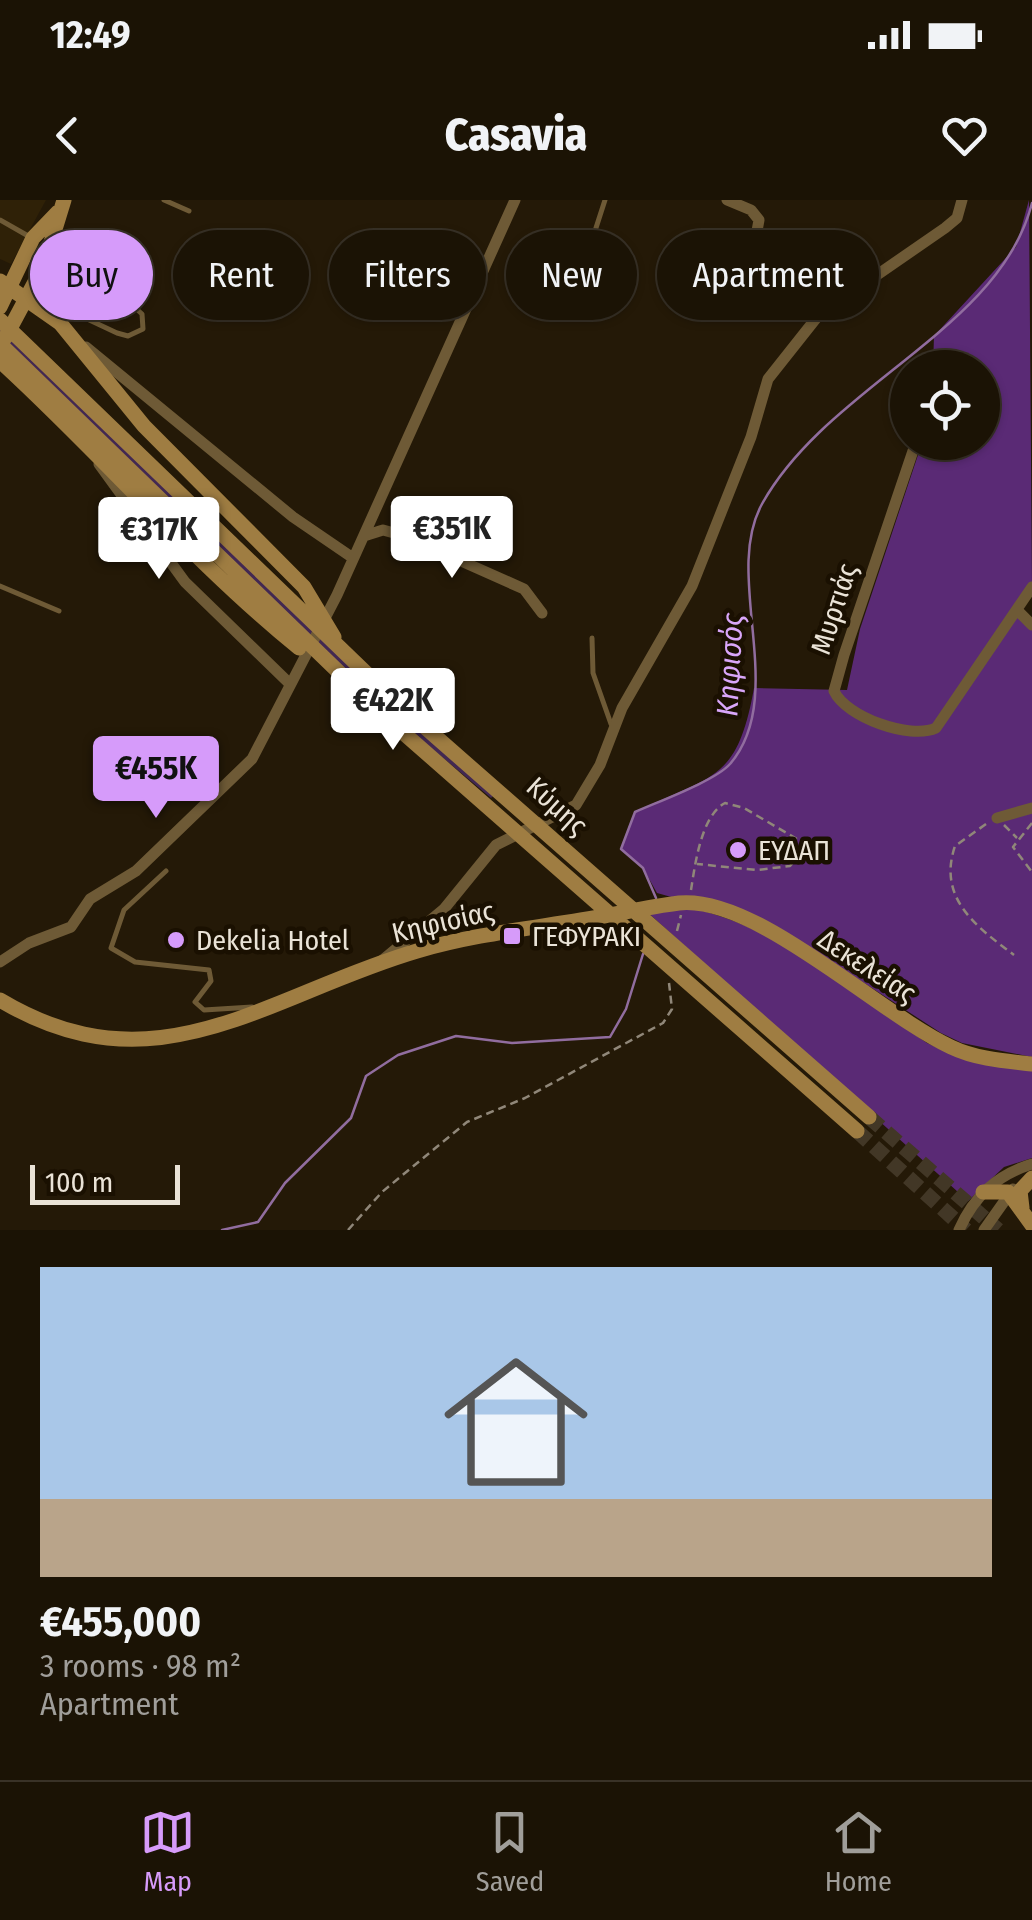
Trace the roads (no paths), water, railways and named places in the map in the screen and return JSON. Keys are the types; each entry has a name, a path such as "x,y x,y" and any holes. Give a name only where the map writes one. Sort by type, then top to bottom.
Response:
{"main road":[{"path":"40,230 61,206"},
{"path":"30,244 4,292 27,300 72,337 144,426 304,586 344,653"},
{"path":"0,346 30,294"},
{"name":"Κύμης","path":"0,320 344,653 869,1117"},
{"name":"Κύμης","path":"0,346 333,668 856,1131"},
{"path":"0,360 80,435 230,590 312,658 333,668"},
{"name":"Κηφισίας","path":"0,1000 58,1029 141,1039 223,1026 379,963 457,941 684,903"},
{"name":"Δεκελείας","path":"684,903 744,918 953,1048 1032,1064"},
{"path":"1028,1219 1020,1190 1032,1178"},
{"path":"983,1192 1008,1192 1028,1219"}],"street":[{"path":"0,962 71,926 90,899 136,871 252,759 337,595 516,200"},
{"path":"727,200 751,210 759,220 754,230"},
{"path":"379,963 444,909 496,845 576,805 692,586 751,437 768,379 824,305 864,284 945,228 966,202"},
{"path":"72,337 263,493 353,558"},
{"path":"80,435 184,582 290,684"},
{"name":"Μυρτιάς","path":"910,460 844,655 836,696 852,712 914,731 931,731 1032,586"},
{"path":"364,536 383,530 406,536 524,589 542,613"},
{"path":"1017,610 1032,625"},
{"path":"997,818 1032,808"},
{"path":"959,1230 983,1192 999,1178 1032,1164"},
{"path":"984,1230 1008,1192 1032,1178"}],"lane":[{"path":"164,200 190,211"},
{"path":"595,230 605,200"},
{"path":"0,220 30,236"},
{"path":"82,320 128,336 143,329 142,320"},
{"path":"0,586 59,611"},
{"path":"592,638 593,674 606,701 612,732"},
{"path":"166,871 124,910 111,948 136,962 209,970 212,981 195,1002 204,1010 276,1004"}],"waterway":[{"name":"Κηφισός","path":"656,898 643,868 621,849 635,812 723,771 747,736 756,670 748,565 752,533 762,504 791,462 828,425 950,323 986,287 1014,248 1032,203"},
{"name":"Κηφισός","path":"222,1230 258,1222 285,1183 351,1118 366,1076 398,1055 456,1036 512,1043 610,1037 626,1009 643,954"}],"tunnel":[{"path":"869,1117 998,1230"},
{"path":"857,1131 966,1230"}],"place":[{"name":"ΕΥΔΑΠ","path":"738,850"},
{"name":"ΓΕΦΥΡΑΚΙ","path":"512,936"},
{"name":"Dekelia Hotel","path":"176,940"}]}
